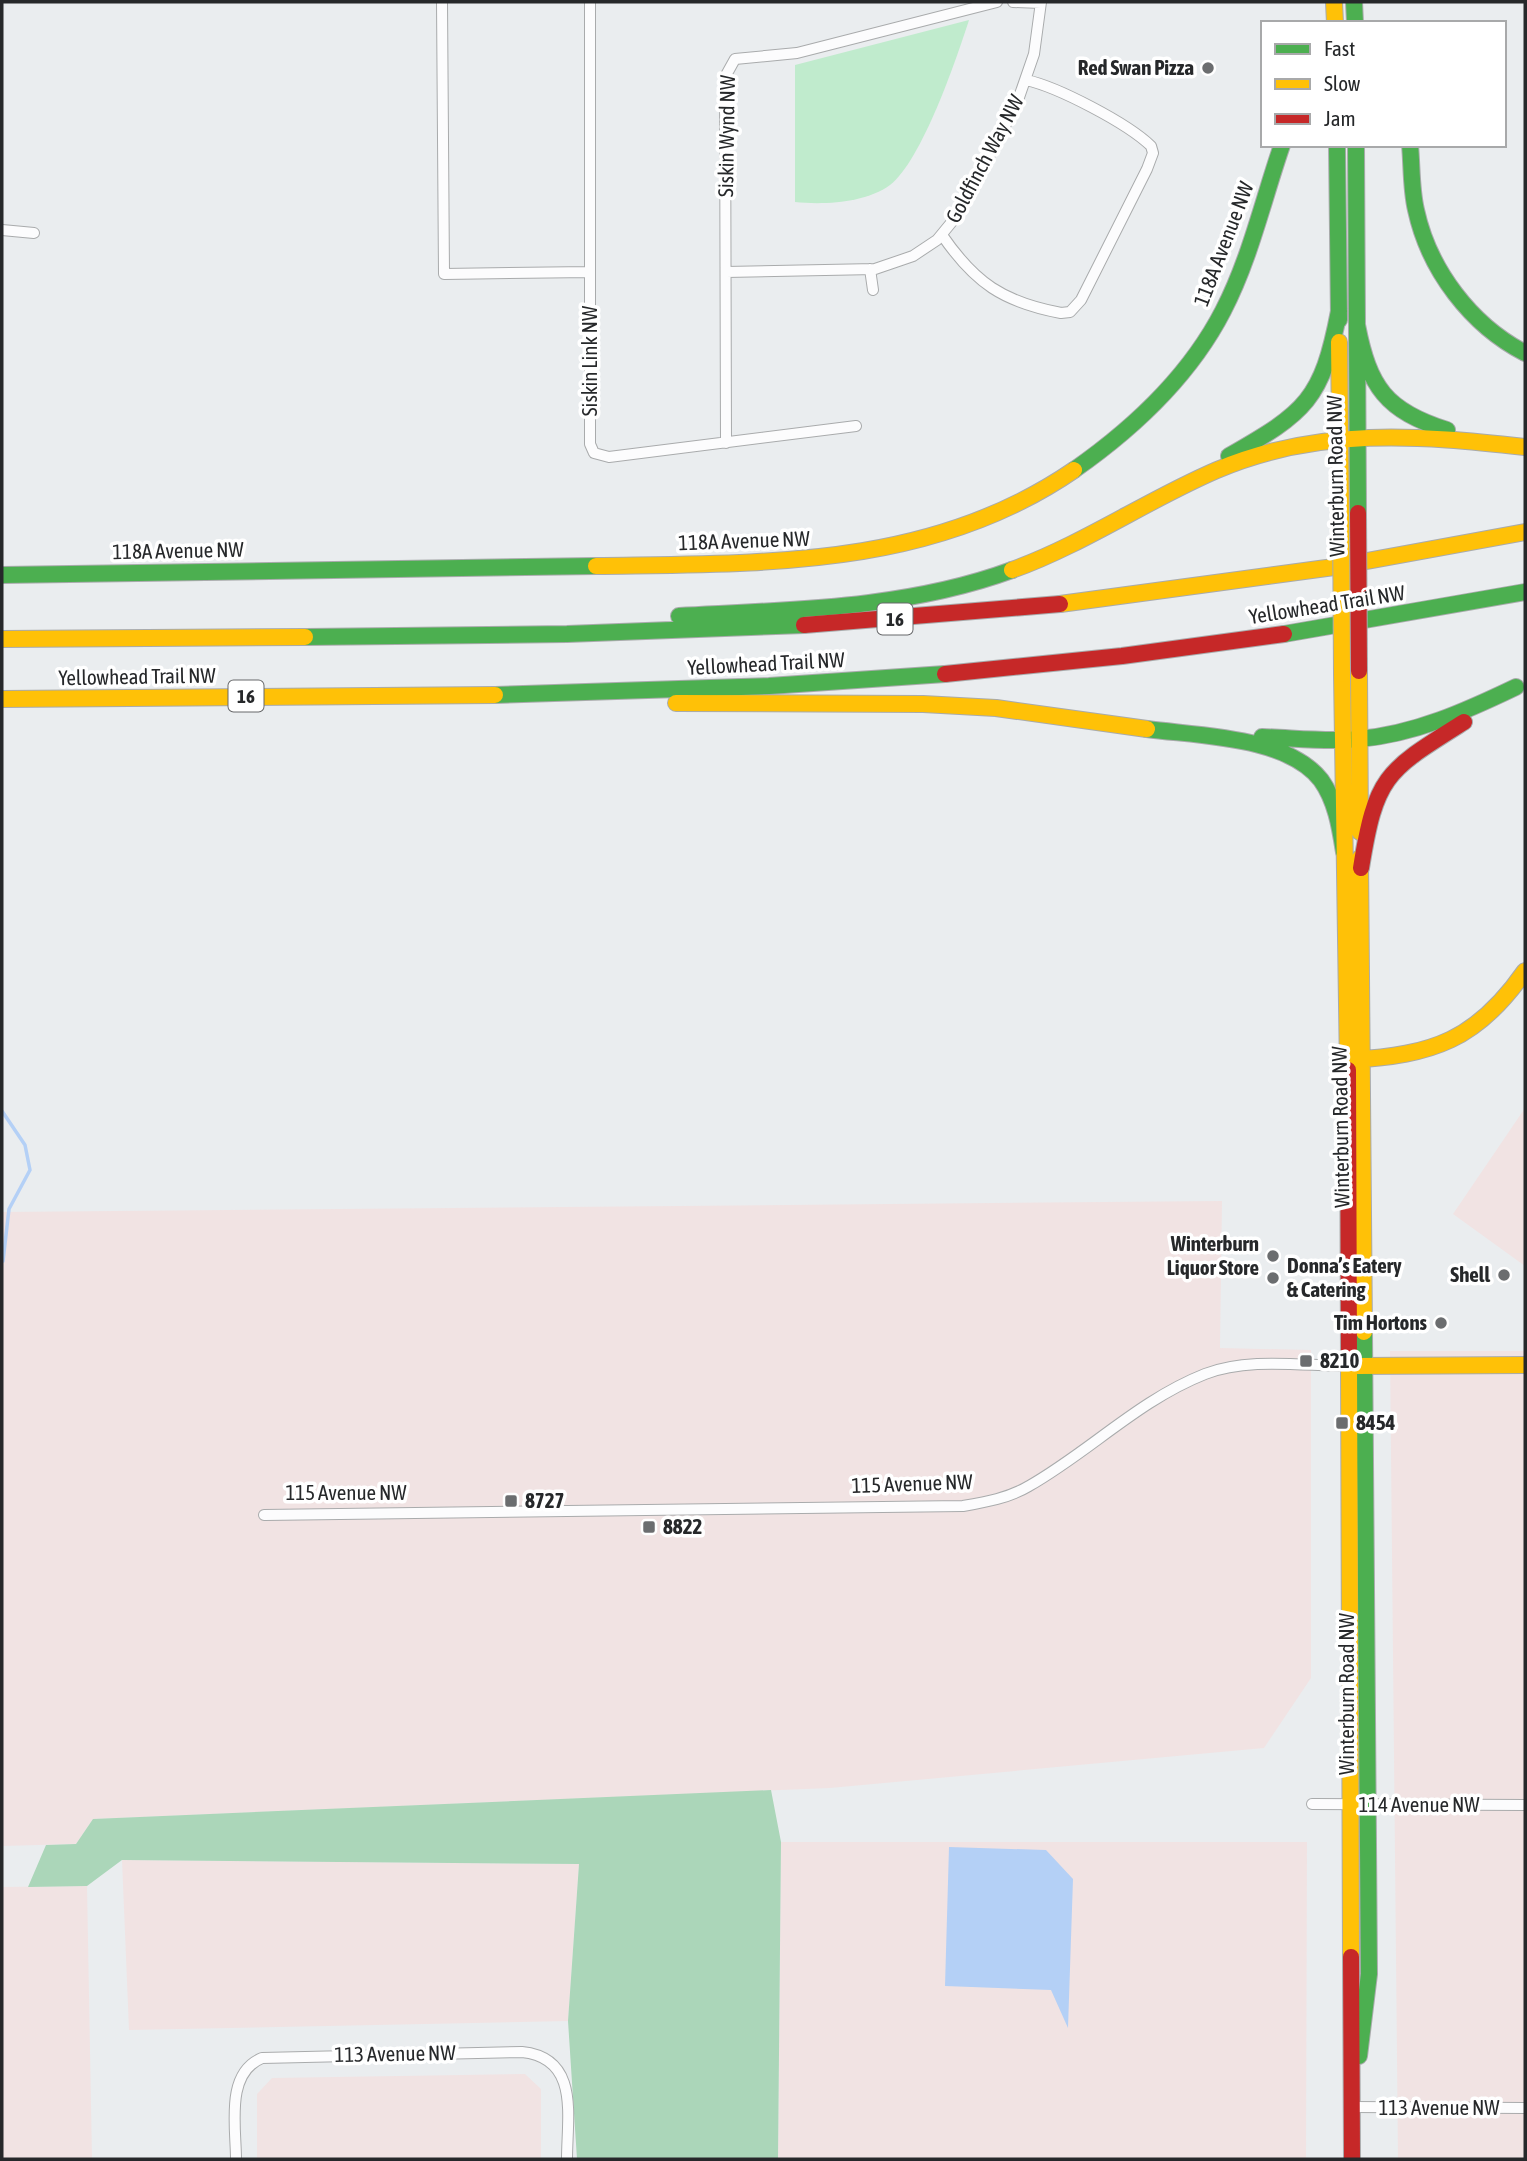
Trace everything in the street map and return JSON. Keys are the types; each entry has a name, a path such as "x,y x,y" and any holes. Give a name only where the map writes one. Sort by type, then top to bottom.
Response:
{"main road":[{"path":"1334,2 1335,21"},
{"path":"1354,2 1355,21"},
{"name":"118A Avenue NW","path":"2,575 783,564 861,553 958,528 1001,510 1067,473 1133,426 1160,399 1211,334 1229,298 1281,147"},
{"name":"Winterburn Road NW","path":"1337,147 1339,439 1350,673"},
{"name":"Winterburn Road NW","path":"1352,2108 1369,1974 1367,1366 1344,852 1358,513 1356,147"},
{"path":"1410,147 1415,208 1429,252 1474,314 1525,353"},
{"path":"1164,496 1305,409 1329,366 1339,312"},
{"path":"1357,325 1362,360 1374,386 1389,405 1416,422 1503,445"},
{"path":"397,634 790,610 938,593 989,579 1033,562 1164,496 1258,456 1301,443 1397,435 1525,447"},
{"name":"Yellowhead Trail NW","path":"2,639 757,628 1030,607 1234,582 1525,532"},
{"name":"Yellowhead Trail NW","path":"2,699 491,694 766,686 969,672 1251,639 1525,592"},
{"path":"1199,735 1350,740 1425,726 1521,685"},
{"path":"1361,868 1375,800 1390,777 1410,757 1521,685"},
{"path":"491,694 600,703 909,704 996,708 1199,735 1276,749 1303,762 1321,778 1332,796 1344,852"},
{"name":"Winterburn Road NW","path":"1350,740 1361,868 1353,1060 1348,1366 1351,1804 1349,1994 1352,2159"},
{"path":"1353,1060 1411,1056 1456,1041 1495,1013 1525,971"},
{"name":"115 Avenue NW","path":"1348,1366 1525,1365"}],"street":[{"path":"442,2 444,274 590,272"},
{"name":"Siskin Link NW","path":"590,2 590,444 594,453 609,457 856,426"},
{"name":"Siskin Wynd NW","path":"726,443 725,77 729,63 735,59 797,53 997,2"},
{"path":"1013,2 1041,2"},
{"name":"Goldfinch Way NW","path":"726,272 870,269 913,256 942,235 960,212 984,168 1026,80 1034,54 1041,2"},
{"path":"942,235 978,279 1012,299 1062,313 1070,312 1081,300 1153,153 1144,139 1080,102 1042,83 1026,80"},
{"path":"2,230 34,233"},
{"path":"870,269 873,290"},
{"name":"115 Avenue NW","path":"264,1515 963,1506 998,1500 1029,1486 1127,1417 1205,1374 1232,1366 1348,1366"},
{"name":"114 Avenue NW","path":"1312,1804 1525,1805"},
{"name":"113 Avenue NW","path":"236,2159 236,2091 248,2067 269,2057 522,2052 545,2056 554,2063 565,2084 567,2159"},
{"name":"113 Avenue NW","path":"1352,2108 1525,2108"}],"shaded area":[{"path":"1525,1108 1525,1266 1453,1214"},
{"path":"1222,1201 1220,1348 1311,1350 1311,1678 1264,1748 830,1788 93,1819 76,1844 2,1846 2,1212"},
{"path":"1390,1351 1525,1351 1525,2159 1398,2159"},
{"path":"781,1842 1307,1842 1306,2159 778,2159"},
{"path":"122,1860 579,1864 568,2021 129,2030"},
{"path":"87,1886 92,2159 2,2159 2,1887"},
{"path":"525,2074 541,2089 541,2159 257,2159 257,2094 272,2078"}],"green space":[{"path":"969,20 926,132 902,172 890,185 857,199 818,203 795,202 795,65"},
{"path":"771,1790 781,1842 778,2159 577,2159 568,2021 579,1864 122,1860 87,1886 28,1887 46,1845 76,1844 93,1819"}],"water":[{"path":"949,1847 1046,1850 1073,1879 1068,2028 1051,1990 945,1986"}],"waterway":[{"path":"2,1111 25,1145 30,1170 9,1209 3,1261"}],"traffic: fast":[{"path":"1354,2 1355,21"},
{"path":"1074,470 1139,419 1177,379 1209,335 1241,271 1281,147"},
{"path":"1337,147 1339,320"},
{"path":"1356,147 1358,513"},
{"path":"1410,147 1416,210 1422,232 1442,274 1470,311 1505,341 1525,353"},
{"path":"1229,456 1276,427 1306,400 1325,365 1339,311"},
{"path":"1357,325 1368,365 1384,394 1409,414 1447,430"},
{"path":"2,575 596,566"},
{"path":"679,616 806,609 890,600 972,583 1012,570"},
{"path":"1284,634 1525,592"},
{"path":"305,637 567,634 804,625"},
{"path":"495,695 769,686 945,674"},
{"path":"1262,737 1335,740 1380,736 1440,720 1516,687"},
{"path":"1147,729 1264,746 1287,754 1306,765 1321,780 1334,805 1344,852"},
{"path":"1359,2056 1369,1974 1364,1332"}],"traffic: slow":[{"path":"1334,2 1335,21"},
{"path":"1339,342 1341,514"},
{"path":"1012,570 1065,548 1217,470 1255,456 1293,447 1369,438 1446,439 1525,447"},
{"path":"596,566 782,560 843,554 903,543 962,526 1019,502 1074,470"},
{"path":"1341,514 1342,674"},
{"path":"1060,604 1334,567 1525,532"},
{"path":"2,639 305,637"},
{"path":"1359,671 1360,832"},
{"path":"1342,674 1348,1070"},
{"path":"2,699 495,695"},
{"path":"676,703 923,704 996,708 1147,729"},
{"path":"1360,858 1364,1332"},
{"path":"1351,1060 1406,1054 1451,1040 1489,1013 1525,971"},
{"path":"1349,1362 1351,1957"},
{"path":"1357,1366 1525,1365"}],"traffic: jam":[{"path":"1358,513 1359,671"},
{"path":"804,625 1060,604"},
{"path":"945,674 1122,656 1284,634"},
{"path":"1361,868 1372,813 1389,778 1417,752 1464,722"},
{"path":"1348,1070 1349,1362"},
{"path":"1351,1957 1352,2159"}],"place":[{"name":"Red Swan Pizza","path":"1208,68"},
{"name":"Winterburn Liquor Store","path":"1273,1256"},
{"name":"Shell","path":"1504,1275"},
{"name":"Donna’s Eatery & Catering","path":"1273,1278"},
{"name":"Tim Hortons","path":"1441,1323"},
{"name":"8210","path":"1306,1361"},
{"name":"8454","path":"1342,1423"},
{"name":"8727","path":"511,1501"},
{"name":"8822","path":"649,1527"}]}
